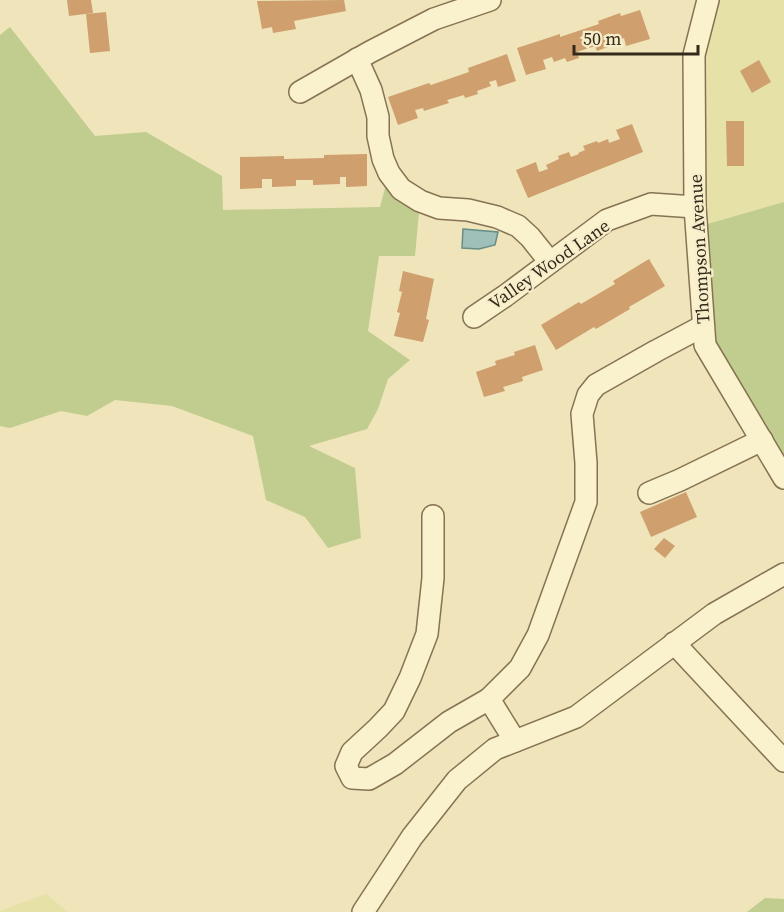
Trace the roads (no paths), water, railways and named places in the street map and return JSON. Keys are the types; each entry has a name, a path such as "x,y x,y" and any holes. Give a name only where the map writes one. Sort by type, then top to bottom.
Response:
{"street":[{"path":"300,92 434,19 490,0"},
{"name":"Thompson Avenue","path":"708,0 694,55 695,207 705,345 784,478"},
{"path":"357,60 371,90 378,117 378,136 383,159 389,174 401,189 420,201 439,208 468,210 497,217 518,226 550,262"},
{"name":"Valley Wood Lane","path":"474,317 607,220 651,204 695,207"},
{"path":"433,516 433,578 427,634 394,711 352,752 346,766 352,778 369,779 386,770 449,722 489,699 520,668 537,635 586,502 582,414 588,395 596,384 703,326"},
{"path":"649,493 762,440"},
{"path":"363,912 412,837 457,780 495,749 576,717 714,614 784,574"},
{"path":"674,643 784,761"},
{"path":"489,699 515,741"}],"water":[{"path":"463,229 498,232 495,245 479,249 462,248"}]}
